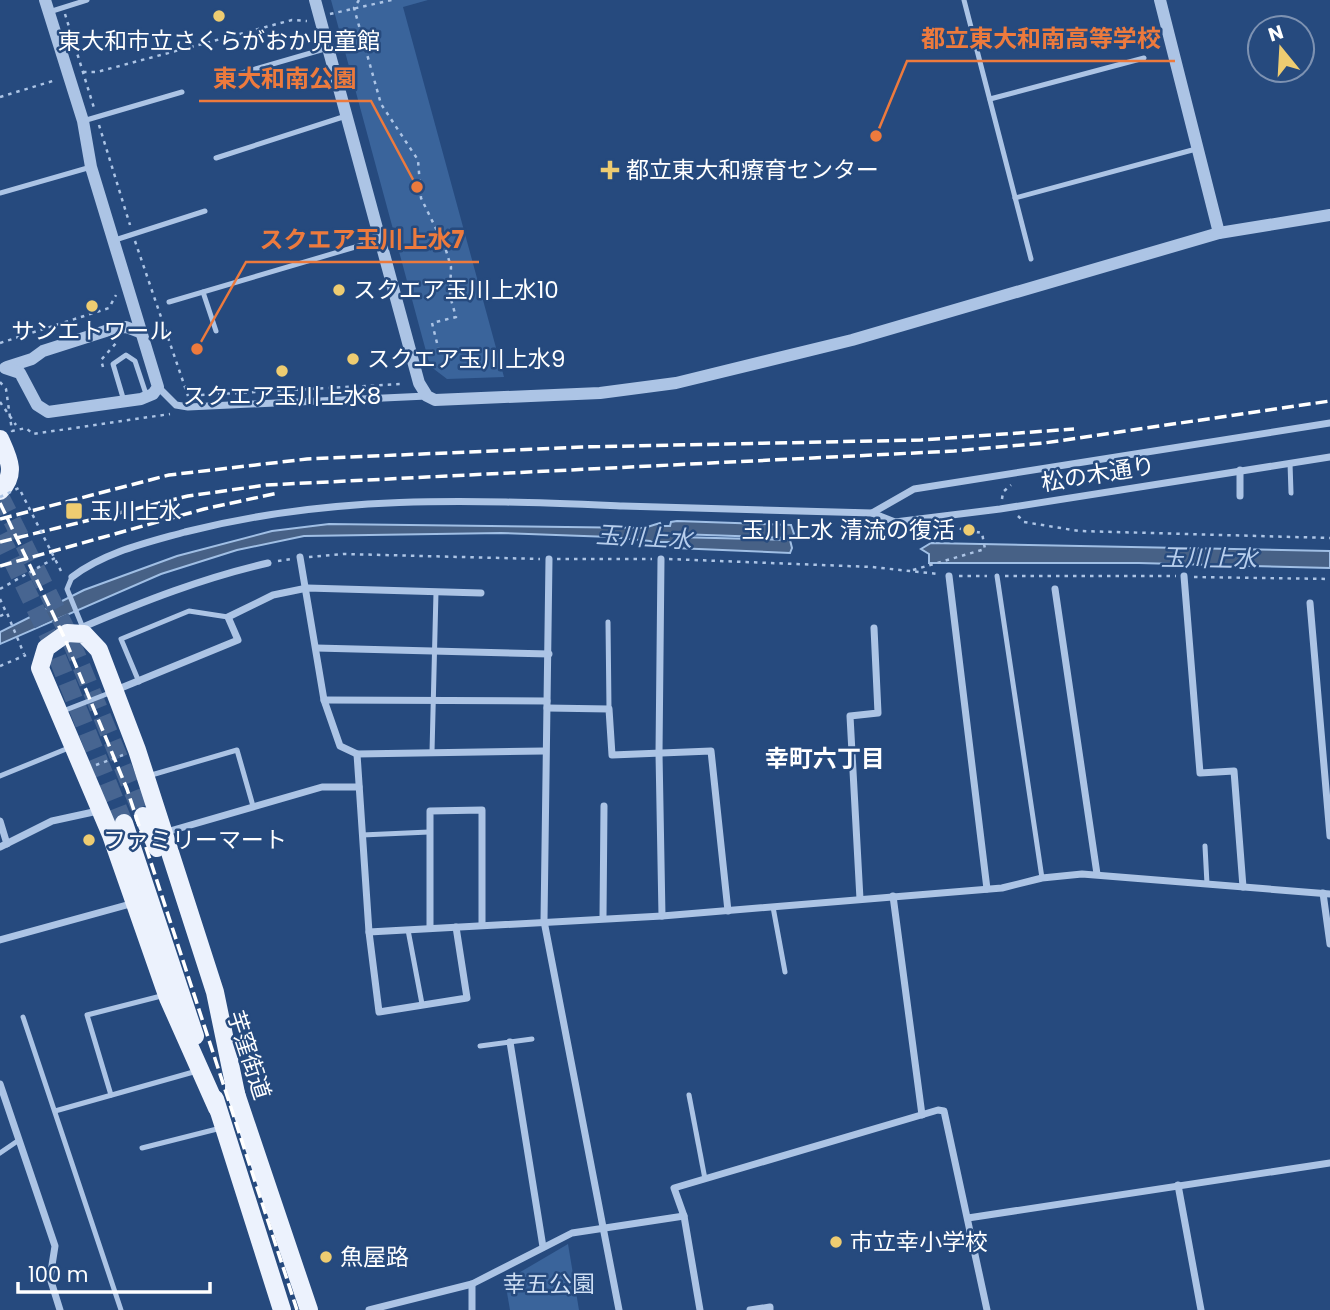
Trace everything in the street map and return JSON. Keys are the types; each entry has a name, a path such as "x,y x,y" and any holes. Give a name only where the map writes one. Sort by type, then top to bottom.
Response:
{"main road":[{"path":"0,439 12,469 9,481 0,491"},
{"path":"217,1108 166,995 111,835 33,657 55,639 82,626 99,650 146,776 162,833 215,992 237,1098"},
{"name":"芋窪街道","path":"144,816 160,855 237,1098 309,1310"},
{"name":"芋窪街道","path":"124,823 282,1310"}],"street":[{"path":"315,0 419,383 427,396"},
{"path":"1160,0 1219,233"},
{"path":"47,6 83,121 91,167 158,387 176,405 188,407 427,396 440,401 600,393 676,383 852,340 1219,233 1330,215"},
{"path":"2,368 32,359 43,351 118,328 127,321 134,306"},
{"path":"118,328 142,333"},
{"path":"27,381 32,359"},
{"path":"2,368 15,369 27,381 37,405 48,412 146,397 158,387"},
{"path":"872,513 914,489 1330,423"},
{"name":"松の木通り","path":"72,577 105,557 173,536 248,517 320,506 438,501 872,513 895,522 1010,508 1330,457"},
{"path":"1240,470 1240,496"},
{"path":"300,557 324,700 340,746 357,754 544,751"},
{"path":"550,559 544,751 544,921 619,1310"},
{"path":"660,559 662,916"},
{"path":"82,626 158,595 217,575 268,563"},
{"path":"949,576 987,889"},
{"path":"1184,576 1200,773 1234,771 1243,887"},
{"path":"115,691 238,640 228,617 273,595 307,588 481,593"},
{"path":"1055,589 1097,874"},
{"path":"1310,603 1330,836"},
{"path":"860,899 850,716 878,713 874,628"},
{"path":"316,648 549,654"},
{"path":"324,700 433,701 609,709 612,755 711,751 728,911"},
{"path":"357,754 369,932 379,1012 467,998 456,927"},
{"path":"162,833 322,787 359,787"},
{"path":"603,917 604,806"},
{"path":"0,821 4,846 52,821 99,810"},
{"path":"429,928 429,811 482,810 482,924"},
{"path":"369,932 728,911 987,889 1042,878 1097,874 1326,893 1330,944"},
{"path":"893,897 922,1115"},
{"path":"0,940 134,903"},
{"path":"510,1042 543,1247"},
{"path":"0,1084 55,1246 50,1278 60,1310"},
{"path":"700,1310 684,1216 674,1188 938,1110 944,1111 987,1310"},
{"path":"968,1218 1330,1163"},
{"path":"1178,1185 1201,1310"},
{"path":"369,1310 471,1284 572,1233 684,1216"},
{"path":"471,1284 472,1310"},
{"path":"750,1310 769,1307 770,1310"}],"lane":[{"path":"47,6 63,7 87,0"},
{"path":"964,0 1031,259"},
{"path":"223,78 328,48"},
{"path":"990,99 1144,58"},
{"path":"83,121 182,92"},
{"path":"216,158 346,116"},
{"path":"1015,198 1199,148"},
{"path":"0,193 91,167"},
{"path":"115,240 205,211"},
{"path":"169,302 379,240"},
{"path":"203,292 216,331"},
{"path":"124,401 113,364 126,355 135,361 146,397"},
{"path":"1290,463 1290,493"},
{"path":"997,576 1042,878"},
{"path":"72,577 67,589 82,626"},
{"path":"432,752 436,592"},
{"path":"139,682 121,639 189,611 228,617"},
{"path":"608,622 609,709"},
{"path":"59,713 115,691"},
{"path":"0,776 72,746"},
{"path":"146,776 237,750 253,806"},
{"path":"362,835 429,832"},
{"path":"1205,846 1207,884"},
{"path":"774,907 785,972"},
{"path":"408,930 422,1004"},
{"path":"111,1096 87,1015 166,995"},
{"path":"23,1017 121,1310"},
{"path":"480,1046 532,1039"},
{"path":"55,1111 200,1070"},
{"path":"689,1095 705,1179"},
{"path":"142,1148 224,1127"},
{"path":"0,1153 19,1140"}],"path":[{"path":"359,0 355,8 381,104 418,160 421,198 445,247 451,267 450,296 456,317 432,323 439,351 413,359"},
{"path":"97,72 292,20 308,21 392,0"},
{"path":"63,7 186,396 401,384"},
{"path":"52,69 56,80"},
{"path":"0,97 43,86"},
{"path":"0,343 109,308 119,289"},
{"path":"0,402 19,429"},
{"path":"0,498 19,488 61,571"},
{"path":"1010,508 1024,522 1079,531 1330,538"},
{"path":"908,571 985,549 982,533 950,527"},
{"path":"268,563 300,557 345,554 660,559 908,571 949,576 1330,579"},
{"path":"0,589 55,558"},
{"path":"0,599 33,657 0,666"},
{"path":"0,616 7,613"},
{"path":"90,768 127,753"}],"green space":[{"path":"331,0 428,0 403,7 504,377 447,379 430,366"},
{"name":"幸五公園","path":"568,1244 579,1310 510,1310 505,1281"}],"water":[{"path":"671,522 791,525 794,534 791,538 678,534 677,537 790,540 792,548 790,553 675,548 671,547 670,542 661,542 661,547 650,541 611,537 501,533 304,536 237,550 161,574 0,644 0,632 84,590 177,556 272,531 329,524 644,528 660,523 661,526 670,526"},
{"path":"931,543 1330,551 1330,568 1139,563 929,563 929,554 921,549"}],"tunnel":[{"path":"0,496 66,629 143,816"},
{"path":"0,535 49,637 124,823"}],"railway":[{"path":"0,542 188,496 266,485 954,451 1044,443 1330,401"},
{"path":"0,519 169,475 307,459 582,447 921,440 1074,429"},
{"path":"0,566 204,509 278,493"},
{"path":"0,503 65,639 127,789 297,1310"}],"place":[{"name":"東大和市立さくらがおか児童館","path":"219,16"},
{"name":"都立東大和南高等学校","path":"876,136"},
{"name":"都立東大和療育センター","path":"610,170"},
{"name":"東大和南公園","path":"417,187"},
{"name":"スクエア玉川上水10","path":"339,290"},
{"name":"サンエトワール","path":"92,306"},
{"name":"スクエア玉川上水7","path":"197,349"},
{"name":"スクエア玉川上水9","path":"353,359"},
{"name":"スクエア玉川上水8","path":"282,371"},
{"name":"玉川上水","path":"74,511"},
{"name":"玉川上水 清流の復活","path":"969,530"},
{"name":"ファミリーマート","path":"89,840"},
{"name":"市立幸小学校","path":"836,1242"},
{"name":"魚屋路","path":"326,1257"}],"district":[{"name":"幸町六丁目","path":"825,758"}]}
